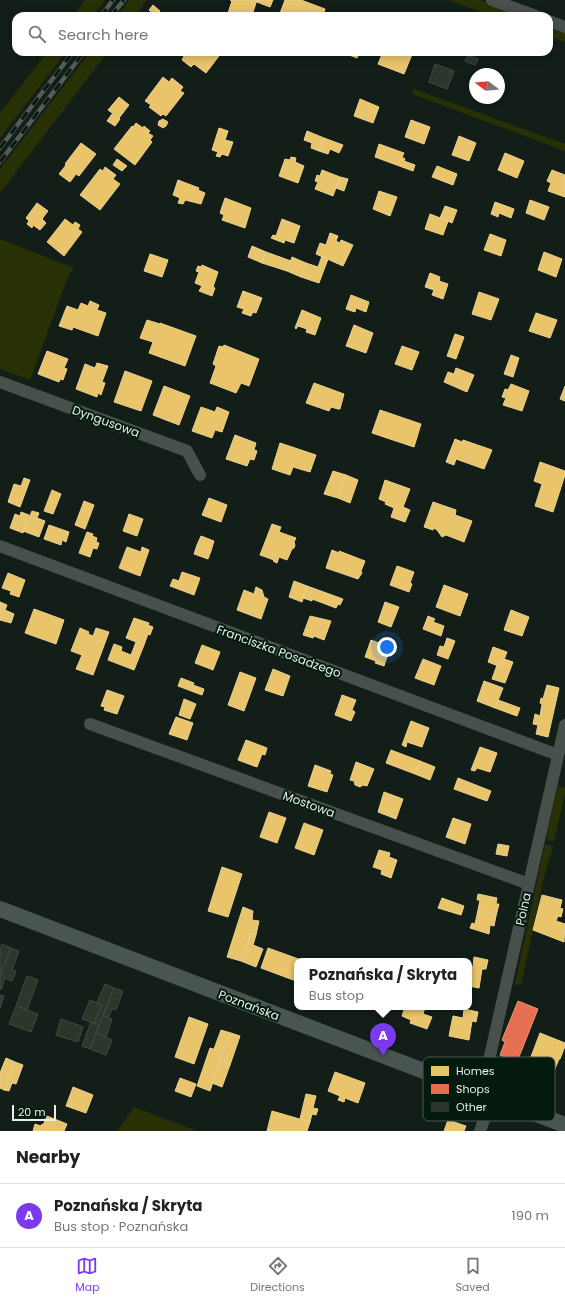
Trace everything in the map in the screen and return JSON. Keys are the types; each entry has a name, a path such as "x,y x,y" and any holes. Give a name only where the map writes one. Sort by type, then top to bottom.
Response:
{"main road":[{"name":"Poznańska","path":"0,909 423,1071"},
{"name":"Poznańska","path":"554,1121 565,1125"}],"street":[{"path":"492,0 525,12"},
{"path":"553,22 565,27"},
{"name":"Dyngusowa","path":"0,382 187,451 200,475"},
{"name":"Franciszka Posadzego","path":"0,546 558,754"},
{"name":"Mostowa","path":"90,724 529,884"},
{"name":"Polna","path":"490,1057 565,724"},
{"name":"Polna","path":"480,1131 482,1121"}],"green space":[{"path":"85,0 105,0 96,12 76,12"},
{"path":"129,0 147,0 138,12 120,12"},
{"path":"448,0 480,0 514,12 481,12"},
{"path":"553,26 565,30 565,42 553,38"},
{"path":"44,56 63,56 0,138 0,113"},
{"path":"87,56 105,56 0,193 0,169"},
{"path":"414,89 565,144 565,151 412,94"},
{"path":"0,239 74,268 68,277 30,380 0,369"},
{"path":"558,786 565,788 565,793 554,842 546,838"},
{"path":"545,844 553,846 543,882 521,986 515,984"},
{"path":"134,1107 197,1131 117,1131"}],"building: Homes":[{"path":"230,0 257,0 253,12 228,12 232,1"},
{"path":"257,0 273,0 270,7 257,2"},
{"path":"285,0 301,0 325,9 324,12 280,12"},
{"path":"153,5 160,11 151,12 149,10"},
{"path":"184,56 219,56 206,73 194,64 191,67 182,60"},
{"path":"381,56 411,56 404,74 378,64"},
{"path":"163,77 169,82 172,78 183,87 180,91 184,93 166,116 163,114 161,116 149,107 151,105 145,101"},
{"path":"119,97 129,105 119,118 108,110"},
{"path":"360,99 379,107 373,123 354,116"},
{"path":"112,114 120,119 115,126 107,121"},
{"path":"163,119 168,122 163,128 158,125 159,121"},
{"path":"411,120 430,127 424,144 405,137"},
{"path":"136,123 143,128 144,126 150,131 148,133 153,136 150,140 152,142 135,165 114,149"},
{"path":"219,128 228,131 225,140 233,142 228,156 222,154 220,157 216,156 218,152 212,150"},
{"path":"307,131 324,138 319,151 311,148 312,143 304,140"},
{"path":"459,136 476,143 469,161 452,155"},
{"path":"324,138 343,145 339,153 330,149 328,154 319,151"},
{"path":"81,143 96,154 79,176 76,174 70,182 59,174"},
{"path":"379,144 404,153 402,157 405,159 404,161 415,165 413,171 375,157"},
{"path":"505,153 524,161 517,178 498,170"},
{"path":"291,157 296,158 295,162 304,166 298,183 279,176 285,159 290,160"},
{"path":"117,159 127,166 122,171 113,165"},
{"path":"437,166 457,174 453,185 432,177"},
{"path":"105,167 116,175 113,179 120,184 100,210 80,195 100,169 103,171"},
{"path":"322,170 340,177 333,196 315,189 318,182 315,181 317,175 320,176"},
{"path":"552,170 565,175 565,197 548,191 551,183 547,181"},
{"path":"340,177 348,179 344,191 336,188"},
{"path":"178,180 199,188 198,190 205,193 201,204 185,200 183,204 178,203 180,198 173,195"},
{"path":"379,191 397,197 390,216 373,209"},
{"path":"225,198 251,208 245,228 222,220 224,215 220,213"},
{"path":"530,200 549,207 544,220 526,213"},
{"path":"495,202 514,209 511,218 499,213 498,217 491,214"},
{"path":"37,203 48,211 42,219 46,223 40,230 33,225 32,228 27,224 29,221 26,218"},
{"path":"445,206 457,210 452,223 440,218"},
{"path":"430,214 448,221 443,235 425,229"},
{"path":"65,219 73,225 75,222 80,225 78,229 82,232 64,256 47,242"},
{"path":"282,219 300,226 294,243 285,240 284,243 271,238 273,235 276,236"},
{"path":"330,233 338,236 336,241 340,243 341,240 353,245 343,266 316,254 320,243 326,245"},
{"path":"490,234 506,240 501,256 484,250"},
{"path":"252,246 266,252 262,263 248,257"},
{"path":"266,252 291,261 287,271 262,263"},
{"path":"544,252 562,259 556,277 538,270"},
{"path":"150,254 168,260 162,277 144,271"},
{"path":"322,256 328,259 319,283 301,277 306,263 318,267"},
{"path":"292,257 306,263 301,277 287,271"},
{"path":"202,265 218,272 213,287 215,288 212,296 199,291 202,286 195,283 199,272 196,271 198,266 201,267"},
{"path":"430,273 440,277 439,281 448,284 443,299 432,295 434,290 425,287"},
{"path":"243,291 262,298 256,313 253,312 251,316 242,313 244,309 237,307"},
{"path":"479,292 499,299 491,320 472,314"},
{"path":"351,295 369,302 366,312 356,308 355,312 346,309"},
{"path":"90,301 99,305 97,310 106,313 98,336 73,327 72,330 59,326 67,306 78,310 81,303 88,306"},
{"path":"302,310 321,318 315,335 306,332 307,329 298,326 296,329 295,328"},
{"path":"536,313 557,320 550,338 529,331"},
{"path":"147,320 196,336 185,366 149,353 153,342 140,338"},
{"path":"354,325 373,333 366,353 346,346"},
{"path":"455,334 464,337 456,359 447,356"},
{"path":"224,345 259,359 249,386 241,383 236,393 210,383 216,366 213,364 219,346 223,347"},
{"path":"402,346 419,352 412,370 395,364"},
{"path":"47,351 68,359 64,368 67,369 63,380 60,379 59,382 38,374"},
{"path":"511,355 519,358 513,377 504,374"},
{"path":"97,363 108,366 102,382 105,383 101,395 98,393 97,397 76,389 85,364 95,368"},
{"path":"456,368 474,375 467,392 444,382 448,372 454,374"},
{"path":"125,371 152,381 141,411 114,402"},
{"path":"314,383 344,394 340,409 331,407 329,411 306,403"},
{"path":"511,384 529,391 522,411 503,405 506,398 502,397 505,389 508,390"},
{"path":"164,386 190,396 179,425 153,415"},
{"path":"565,386 565,401 560,399"},
{"path":"201,407 215,412 217,407 229,412 222,432 215,430 212,438 192,431"},
{"path":"380,410 421,424 414,447 372,433"},
{"path":"235,435 256,443 254,450 257,451 254,460 250,459 247,466 226,459"},
{"path":"455,439 462,442 463,440 492,450 484,469 456,459 454,465 446,462"},
{"path":"280,443 316,455 310,472 293,467 290,475 272,469"},
{"path":"540,462 565,471 553,512 535,506 542,484 534,481"},
{"path":"333,471 346,475 338,498 324,494"},
{"path":"346,475 358,480 350,503 338,498"},
{"path":"24,478 30,480 20,507 8,502 14,484 21,486"},
{"path":"385,480 410,489 403,507 410,510 405,522 391,517 394,508 385,504 386,502 379,499"},
{"path":"52,490 61,494 53,514 44,511"},
{"path":"209,498 227,505 221,522 202,515"},
{"path":"84,501 94,505 85,529 75,525"},
{"path":"433,502 456,510 455,515 472,521 464,542 446,535 442,537 434,528 433,530 424,527"},
{"path":"32,511 39,513 37,518 45,521 39,537 23,531"},
{"path":"21,512 29,515 23,533 10,528 15,514 20,516"},
{"path":"129,514 143,519 137,536 123,531"},
{"path":"272,524 281,527 279,532 296,538 294,548 292,549 287,560 279,557 277,563 273,561 274,560 260,555"},
{"path":"49,525 69,532 66,542 62,540 61,545 44,539"},
{"path":"87,532 93,534 92,536 97,538 96,542 99,543 97,549 93,548 90,557 79,553"},
{"path":"201,536 214,541 211,551 197,545"},
{"path":"197,545 211,551 208,559 194,554"},
{"path":"127,547 141,552 142,547 149,550 140,576 119,568"},
{"path":"332,550 339,553 339,551 365,561 361,571 362,573 358,579 326,568"},
{"path":"397,566 414,572 410,583 412,584 409,592 390,585"},
{"path":"182,572 200,578 194,595 170,586 173,579 179,581"},
{"path":"8,573 25,580 19,597 10,594 11,591 2,588"},
{"path":"294,581 307,586 302,602 289,597"},
{"path":"444,585 468,594 460,616 436,607"},
{"path":"307,586 343,599 340,605 338,604 336,608 312,599 312,601 303,598"},
{"path":"256,587 262,590 264,597 268,599 261,619 237,610 244,590 254,594"},
{"path":"0,602 7,605 5,610 14,614 11,623 0,620"},
{"path":"385,602 399,607 391,627 378,622"},
{"path":"34,609 64,620 56,644 25,633"},
{"path":"511,610 529,617 522,636 504,630"},
{"path":"310,616 331,621 324,640 314,636 313,638 303,635"},
{"path":"428,616 435,619 433,622 444,626 441,636 423,629"},
{"path":"134,618 149,623 148,625 153,627 150,635 148,634 144,645 126,638"},
{"path":"80,628 89,632 88,634 93,636 96,628 109,632 93,675 76,669 82,655 71,651"},
{"path":"447,638 455,641 448,659 437,655 440,646 444,647"},
{"path":"371,640 390,647 384,666 365,657"},
{"path":"136,642 144,645 134,670 108,660 114,644 122,647 121,651 131,655"},
{"path":"202,645 220,652 213,670 195,663"},
{"path":"493,647 507,652 501,667 488,662"},
{"path":"423,659 441,666 434,685 415,678"},
{"path":"504,659 513,662 505,683 492,679 497,665 501,667"},
{"path":"273,669 290,676 283,696 265,690"},
{"path":"240,672 256,678 244,711 228,705"},
{"path":"181,678 204,689 202,695 178,686"},
{"path":"484,681 503,688 495,708 477,701"},
{"path":"547,685 559,688 548,737 536,734 538,725 533,724 535,714 540,716 542,704 540,703 541,698 543,699"},
{"path":"107,690 124,696 117,714 104,710 105,707 101,706"},
{"path":"342,695 356,700 352,710 355,712 351,721 335,715"},
{"path":"184,699 196,704 190,719 179,715"},
{"path":"498,700 520,708 517,716 495,708"},
{"path":"176,717 193,723 187,740 169,734"},
{"path":"411,721 429,728 422,747 407,742 406,747 402,745"},
{"path":"246,740 267,748 265,755 262,754 257,767 238,760"},
{"path":"480,747 497,753 490,772 477,768 475,771 471,770"},
{"path":"391,750 420,761 415,774 386,763"},
{"path":"420,761 435,767 430,780 415,774"},
{"path":"356,762 374,769 367,786 363,785 360,787 355,785 354,781 350,780"},
{"path":"315,765 331,771 330,774 333,775 327,792 308,786"},
{"path":"458,778 491,791 487,801 454,789"},
{"path":"384,792 403,799 396,819 378,812"},
{"path":"269,812 286,818 277,843 260,837"},
{"path":"453,818 471,824 465,844 446,837"},
{"path":"304,823 323,830 314,855 295,848"},
{"path":"498,844 509,846 507,856 496,854"},
{"path":"379,850 390,853 389,857 397,860 391,878 381,874 382,870 373,867"},
{"path":"222,867 242,874 228,917 208,911"},
{"path":"478,894 497,898 496,904 499,904 496,916 478,910 480,900 477,900"},
{"path":"542,895 562,900 560,908 563,909 561,917 558,916 556,921 565,924 564,942 533,930"},
{"path":"442,898 464,906 461,915 438,908"},
{"path":"243,907 253,911 252,920 259,921 256,935 251,934 241,961 227,957"},
{"path":"478,910 496,916 494,926 490,925 489,934 470,928 472,923 475,924"},
{"path":"251,934 256,935 253,945 263,949 256,967 241,961"},
{"path":"268,948 296,958 294,958 294,980 261,968"},
{"path":"474,957 488,960 486,969 482,969 479,988 472,987"},
{"path":"404,1010 424,1010 423,1014 432,1017 427,1029 410,1023 411,1020 402,1016"},
{"path":"464,1010 478,1012 476,1022 472,1021 469,1040 449,1036 453,1016 463,1018"},
{"path":"189,1017 208,1024 194,1064 175,1057"},
{"path":"221,1030 231,1033 223,1052 214,1049"},
{"path":"231,1033 240,1036 230,1065 220,1061"},
{"path":"540,1033 565,1043 555,1069 555,1057 531,1057"},
{"path":"210,1048 223,1052 210,1091 197,1086"},
{"path":"6,1058 15,1062 4,1090 0,1088 0,1073"},
{"path":"220,1061 230,1065 222,1087 212,1083"},
{"path":"15,1062 23,1065 16,1084 12,1083 9,1091 4,1090"},
{"path":"335,1072 365,1083 358,1103 345,1098 344,1102 338,1100 340,1096 328,1091"},
{"path":"180,1078 196,1084 191,1097 175,1091"},
{"path":"73,1087 93,1095 86,1113 66,1106"},
{"path":"306,1094 316,1096 313,1108 318,1109 316,1115 312,1114 310,1122 300,1119"},
{"path":"272,1111 310,1122 307,1131 267,1131"},
{"path":"47,1116 67,1124 64,1131 39,1131"},
{"path":"448,1121 466,1126 464,1131 444,1131"},
{"path":"35,1124 41,1126 39,1131 33,1131"}],"building: Shops":[{"path":"518,1001 538,1009 519,1057 505,1057 500,1055 505,1042 502,1040"}],"building: Other":[{"path":"468,56 478,59 475,65 465,61"},
{"path":"435,64 454,71 447,89 429,82"},
{"path":"2,944 11,948 0,976 0,948"},
{"path":"11,948 19,951 12,970 16,971 12,981 5,978 1,990 0,976"},
{"path":"27,976 38,980 27,1010 16,1006"},
{"path":"105,984 114,988 99,1025 94,1023 102,1005 97,1003"},
{"path":"114,988 123,991 116,1010 112,1009 108,1018 103,1016"},
{"path":"0,995 4,996 0,1008"},
{"path":"90,1000 102,1005 94,1023 82,1019"},
{"path":"16,1006 38,1014 31,1032 9,1024"},
{"path":"103,1016 112,1019 106,1037 96,1033"},
{"path":"61,1019 83,1027 78,1042 56,1035"},
{"path":"91,1022 99,1025 90,1049 82,1046"},
{"path":"96,1033 112,1040 106,1055 90,1049"}],"railway":[{"path":"104,12 113,0"},
{"path":"114,12 124,0"},
{"path":"0,148 70,56"},
{"path":"0,162 81,56"}],"place":[{"name":"Poznańska / Skryta","path":"383,1056"}]}
